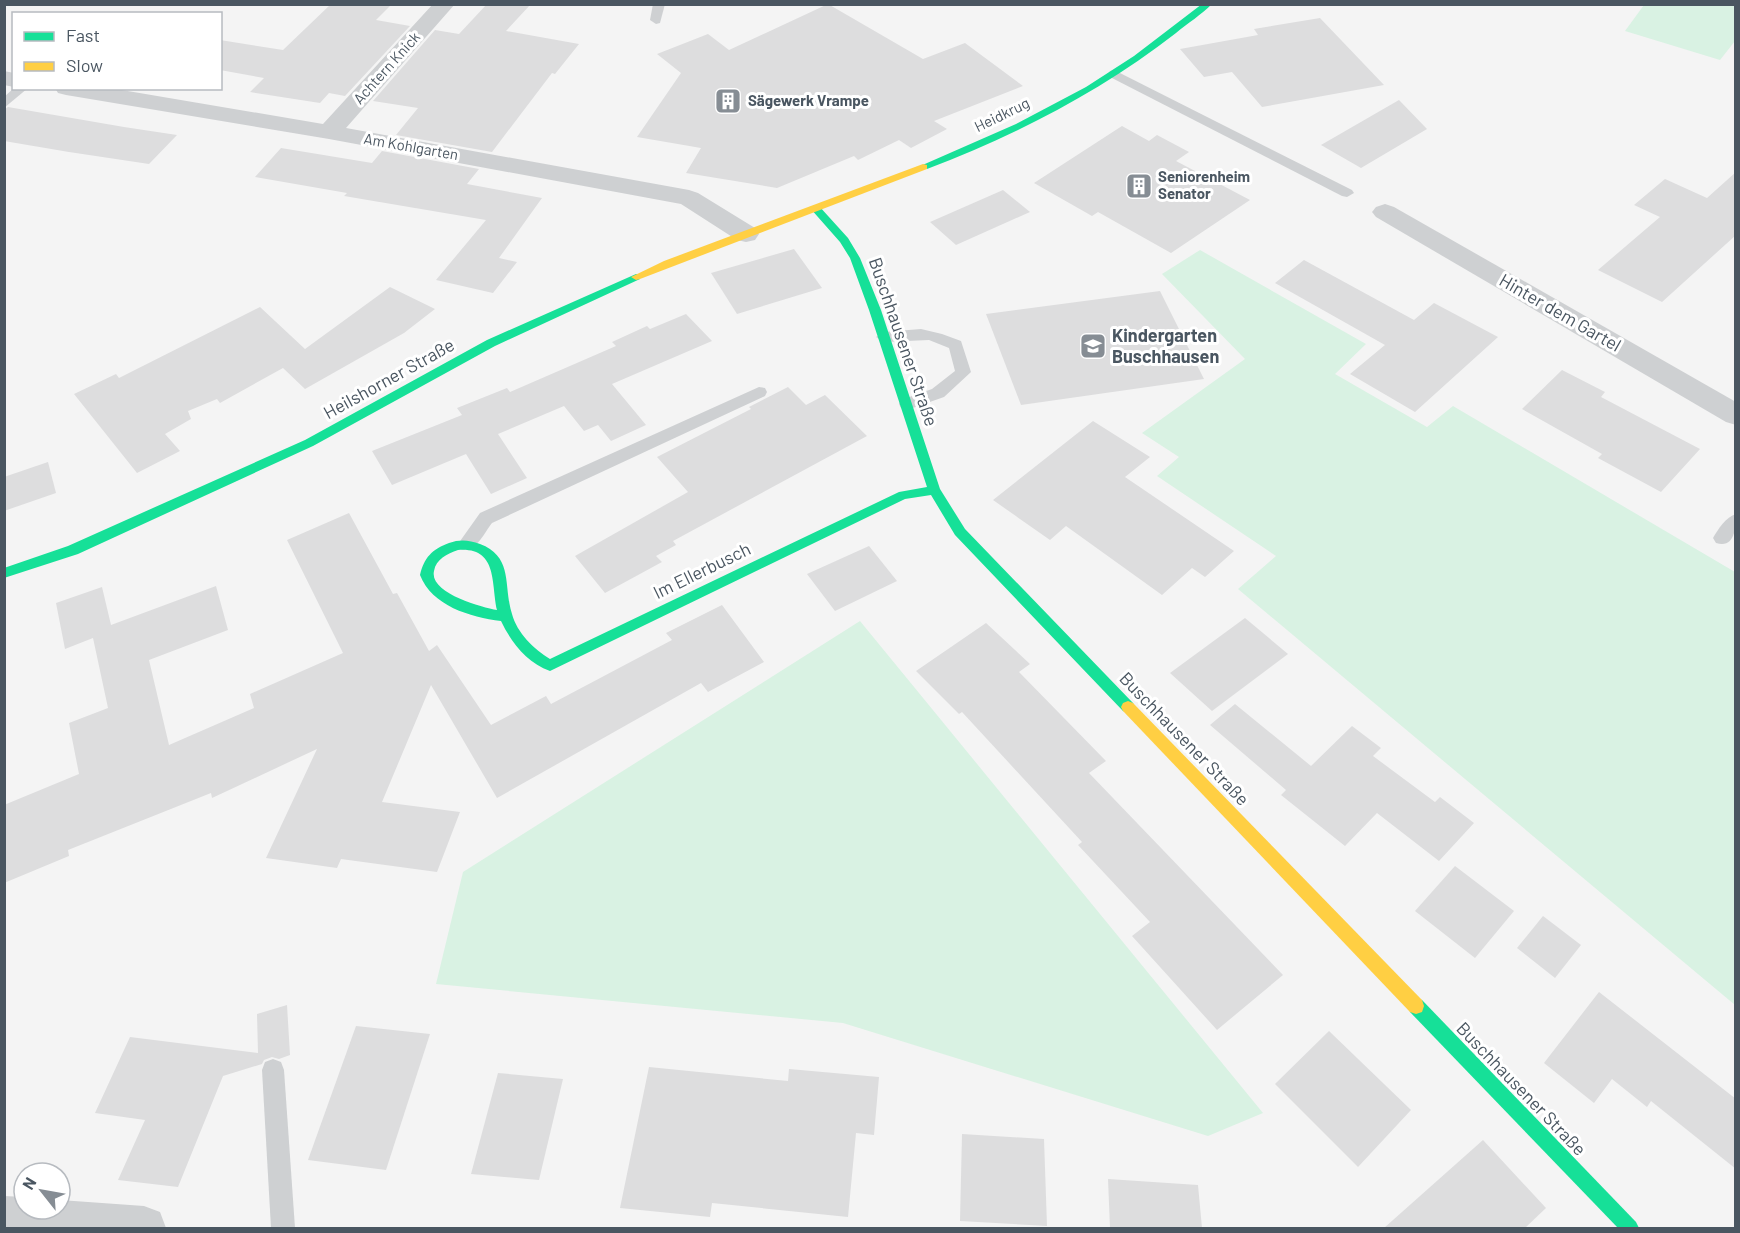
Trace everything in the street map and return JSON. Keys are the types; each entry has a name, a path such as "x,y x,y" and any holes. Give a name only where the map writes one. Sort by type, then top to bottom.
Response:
{"street":[{"name":"Achtern Knick","path":"329,132 445,4"},
{"name":"Heidkrug","path":"791,217 967,151 1062,104 1114,74 1208,4"},
{"name":"Am Kohlgarten","path":"78,90 329,132 689,198 746,234"},
{"name":"Buschhausener Straße","path":"815,208 844,240 855,258 907,404 934,490 960,532 1630,1228"},
{"name":"Hinter dem Gartel","path":"1385,212 1731,405"},
{"name":"Heilshorner Straße","path":"4,573 73,550 309,443 491,342 668,263 791,217"},
{"name":"Im Ellerbusch","path":"467,544 475,545 487,552 499,565 506,616 537,659 550,665 903,495 934,490"},
{"path":"467,544 452,545 435,555 428,565 426,576 429,584 434,591 453,601 506,616"},
{"path":"4,1218 144,1228"}],"lane":[{"path":"656,20 659,4"},
{"path":"1114,74 1347,193"},
{"path":"4,104 20,90"},
{"path":"884,337 918,332 940,337 956,345 963,372 944,392 926,400 907,404"},
{"path":"467,544 486,518 759,392"},
{"path":"1722,538 1736,520"},
{"path":"273,1070 283,1228"}],"green space":[{"path":"1644,5 1735,5 1735,41 1720,60 1625,31"},
{"path":"1200,250 1366,344 1335,374 1427,427 1453,406 1735,572 1735,1005 1238,589 1276,556 1157,476 1179,457 1142,433 1245,359 1162,274"},
{"path":"860,621 1263,1113 1208,1136 843,1023 436,984 463,872"}],"building":[{"path":"331,4 392,4 376,20 410,26 345,96 329,93 320,103 250,92 264,78 222,70 222,40 283,50"},
{"path":"487,4 531,4 506,31 579,44 555,74 552,73 492,152 396,135 418,108 373,101 435,30 459,34"},
{"path":"828,4 923,59 965,43 1023,86 934,121 947,129 911,148 899,140 858,160 854,156 777,188 686,173 701,148 637,137 681,73 657,54 708,34 729,50"},
{"path":"1320,18 1384,85 1262,107 1232,72 1204,77 1180,49 1258,35 1254,29"},
{"path":"1399,100 1427,129 1361,168 1321,145"},
{"path":"8,107 177,135 149,164 69,152 4,141 4,110"},
{"name":"Seniorenheim Senator","path":"1122,126 1149,141 1157,135 1189,152 1176,161 1250,200 1171,253 1098,212 1092,216 1034,183"},
{"path":"281,148 372,163 382,151 479,169 467,184 542,198 499,258 517,262 493,293 436,280 486,220 344,196 347,193 255,177"},
{"path":"1736,172 1736,235 1662,302 1598,270 1660,217 1634,205 1665,179 1707,198"},
{"path":"1003,190 1030,212 956,245 930,222"},
{"path":"794,249 822,288 737,314 711,273"},
{"path":"1304,260 1414,320 1434,303 1498,337 1415,412 1350,374 1385,345 1275,283"},
{"path":"390,287 435,309 404,333 305,389 283,368 220,403 217,399 188,411 191,419 165,434 180,451 137,473 74,394 116,374 119,378 260,307 305,349"},
{"name":"Kindergarten Buschhausen","path":"1160,291 1204,379 1021,405 986,314"},
{"path":"686,314 712,341 612,384 646,425 611,441 598,425 584,431 564,406 498,434 527,478 491,494 466,454 392,485 372,451 462,415 457,408 507,388 510,392 616,346 612,342 647,326 650,329"},
{"path":"1562,370 1605,392 1601,397 1700,449 1661,492 1598,458 1602,454 1522,409"},
{"path":"788,387 806,405 825,395 867,436 673,541 676,545 656,556 662,562 605,593 575,556 688,492 657,457 751,409 749,407"},
{"path":"1093,421 1150,457 1125,477 1234,551 1205,577 1192,568 1162,595 1066,526 1050,540 993,500"},
{"path":"48,462 56,493 4,511 4,477"},
{"path":"349,513 393,594 397,593 429,651 437,645 491,725 546,696 551,704 672,640 666,633 722,605 764,662 708,692 701,683 497,798 431,685 382,802 460,812 437,872 341,859 337,868 266,858 317,749 212,798 211,793 68,850 69,856 4,883 4,805 79,774 69,723 108,708 93,638 65,649 56,603 102,587 111,625 216,586 228,630 149,660 169,745 254,708 250,694 343,653 287,540"},
{"path":"869,546 897,581 835,611 807,574"},
{"path":"1245,618 1288,654 1212,711 1170,673"},
{"path":"986,623 1030,664 1019,672 1106,761 1089,773 1283,975 1217,1030 1132,936 1150,922 1078,845 1082,842 962,712 959,714 916,671"},
{"path":"1235,704 1311,766 1352,726 1381,748 1373,756 1435,802 1440,797 1474,823 1439,861 1377,813 1345,846 1281,795 1286,790 1210,725"},
{"path":"1455,866 1514,911 1475,958 1415,911"},
{"path":"1543,916 1581,945 1555,978 1517,948"},
{"path":"1599,992 1736,1099 1736,1169 1651,1101 1647,1107 1612,1079 1594,1103 1544,1063"},
{"path":"287,1005 290,1055 279,1059 272,1057 264,1060 262,1064 223,1076 178,1187 118,1180 145,1120 95,1113 130,1037 258,1053 257,1014"},
{"path":"356,1026 430,1034 386,1170 308,1160"},
{"path":"1329,1031 1411,1110 1358,1167 1275,1084"},
{"path":"649,1067 788,1081 789,1069 879,1077 874,1135 856,1133 848,1217 712,1203 710,1217 620,1208"},
{"path":"498,1073 563,1079 539,1180 471,1174"},
{"path":"962,1134 1044,1139 1047,1226 960,1221"},
{"path":"1483,1140 1546,1208 1525,1228 1384,1228"},
{"path":"1108,1179 1198,1185 1202,1228 1110,1228"}],"traffic: fast":[{"path":"923,167 1020,126 1090,89 1137,58 1208,4"},
{"path":"815,208 844,240 855,258 875,310 934,490 960,532 1128,707"},
{"path":"4,573 73,550 309,443 491,343 636,277"},
{"path":"505,616 467,607 440,594 430,585 426,575 431,561 437,555 458,545 472,546 487,553 498,567 505,615 512,630 529,651 550,665 903,495 934,490"},
{"path":"1416,1006 1630,1228"}],"traffic: slow":[{"path":"636,277 923,167"},
{"path":"1128,707 1416,1006"}],"place":[{"name":"Sägewerk Vrampe","path":"728,101"},
{"name":"Seniorenheim Senator","path":"1139,186"},
{"name":"Kindergarten Buschhausen","path":"1093,346"}]}
